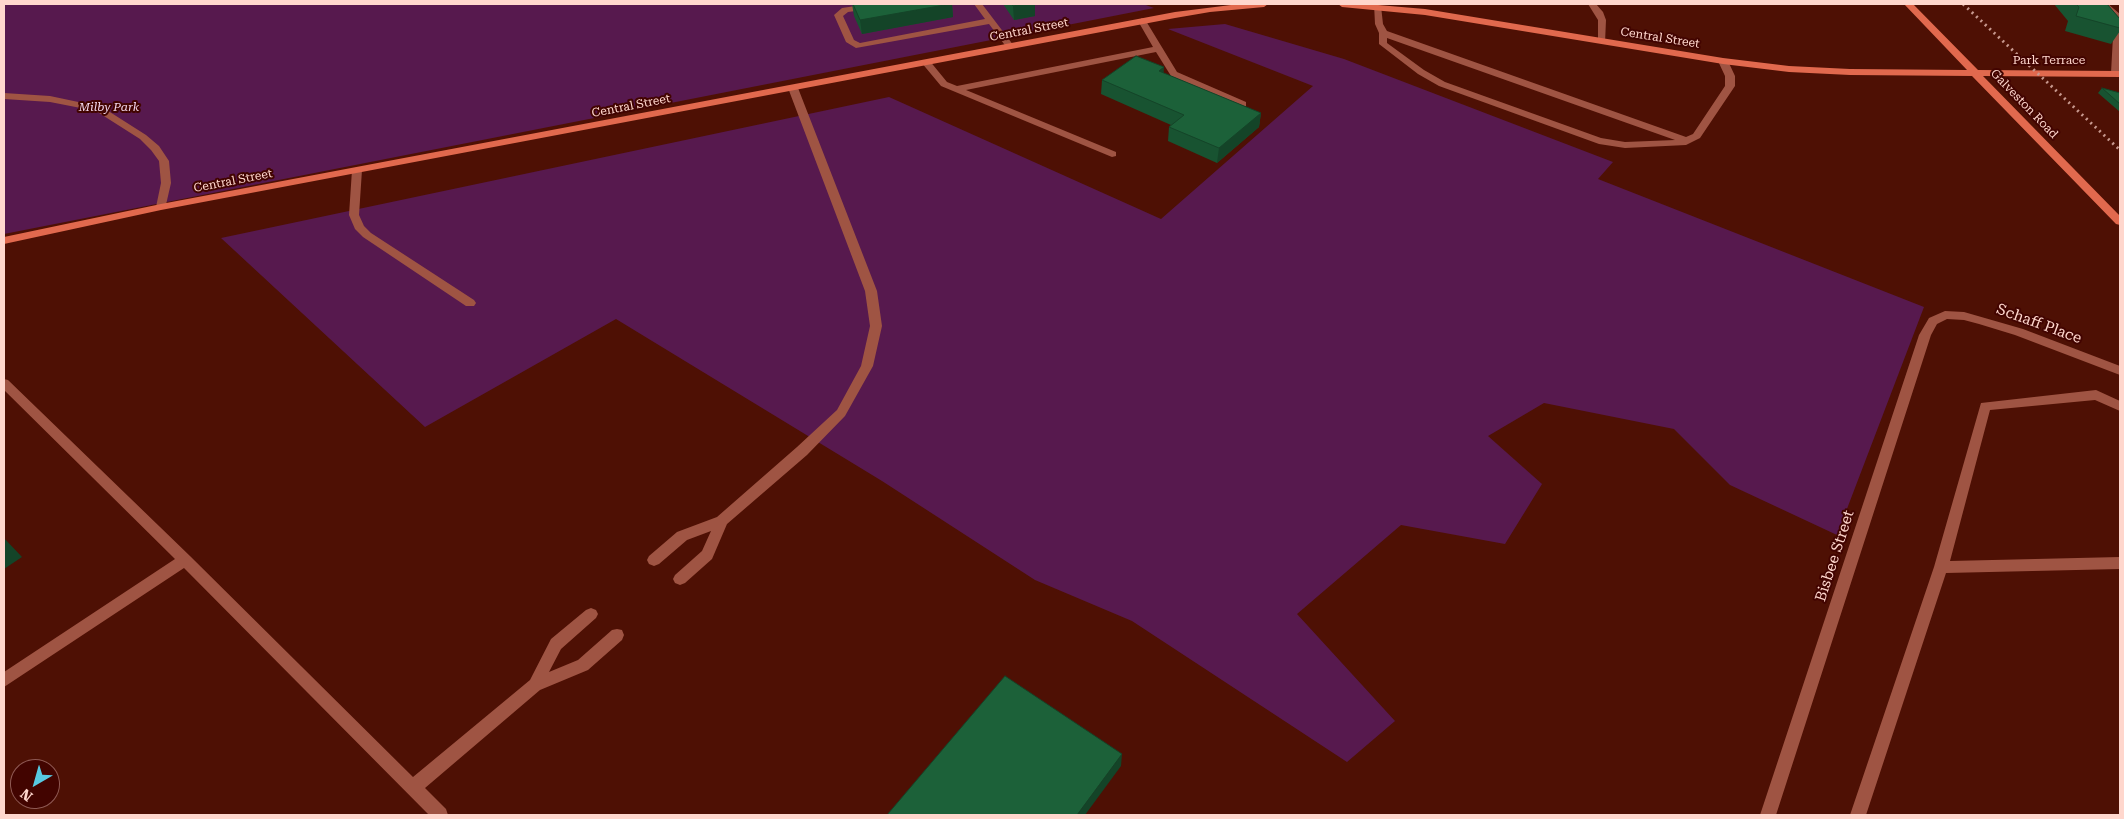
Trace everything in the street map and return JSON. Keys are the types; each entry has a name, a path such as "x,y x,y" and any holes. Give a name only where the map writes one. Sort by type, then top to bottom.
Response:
{"street":[{"path":"884,4 845,10 838,16 850,42 860,46 991,21"},
{"path":"978,4 1010,46"},
{"name":"Central Street","path":"4,241 161,207 1142,21 1210,9 1264,4"},
{"name":"Central Street","path":"1342,4 1425,12 1789,69 1850,72 1976,72"},
{"path":"1592,4 1599,12 1602,20 1602,41"},
{"name":"Galveston Road","path":"1908,4 2120,222"},
{"path":"2102,4 2118,17 2118,73"},
{"path":"1377,6 1379,24 1383,33 1383,44 1442,84 1599,141 1625,145 1682,143 1698,136 1730,86 1730,76 1723,60"},
{"path":"1142,21 1174,74 1243,104"},
{"path":"1383,33 1687,141"},
{"path":"956,89 1159,49"},
{"path":"926,62 944,84 1112,154"},
{"name":"Park Terrace","path":"1976,72 2118,73"},
{"path":"654,560 682,536 722,521 802,451 840,413 867,366 876,326 871,291 793,88"},
{"path":"4,96 50,99 99,109 143,137 156,148 164,161 166,183 161,207"},
{"path":"357,170 354,215 359,226 367,235 470,303"},
{"name":"Schaff Place","path":"1945,315 1964,316 2019,332 2120,371"},
{"name":"Bisbee Street","path":"1768,815 1925,335 1933,321 1945,315"},
{"path":"4,383 185,560 440,815"},
{"path":"1858,815 1941,567 1985,406 2096,395 2120,406"},
{"path":"680,579 707,555 722,521"},
{"path":"4,680 185,560"},
{"path":"1941,567 2120,562"},
{"path":"536,685 556,644 591,614"},
{"path":"414,788 536,685 583,666 617,635"}],"green space":[{"name":"Milby Park","path":"4,4 1143,4 1154,8 4,234"},
{"path":"1225,24 1344,59 1613,162 1598,179 1924,307 1837,535 1730,485 1674,429 1544,403 1488,436 1542,484 1505,544 1401,525 1297,614 1395,721 1347,762 1132,621 1035,580 882,481 616,319 425,427 221,238 889,97 1161,219 1313,86 1168,29"}],"building":[{"path":"853,4 950,4 860,20"},
{"path":"2076,4 2107,4 2120,19 2120,28 2076,16 2079,7"},
{"path":"1136,56 1164,67 1159,71 1261,113 1219,148 1169,127 1184,115 1102,80"},
{"path":"2102,88 2120,93 2120,104"},
{"path":"1005,676 1122,754 1077,815 887,815"}],"railway":[{"path":"1963,4 2120,150"}]}
